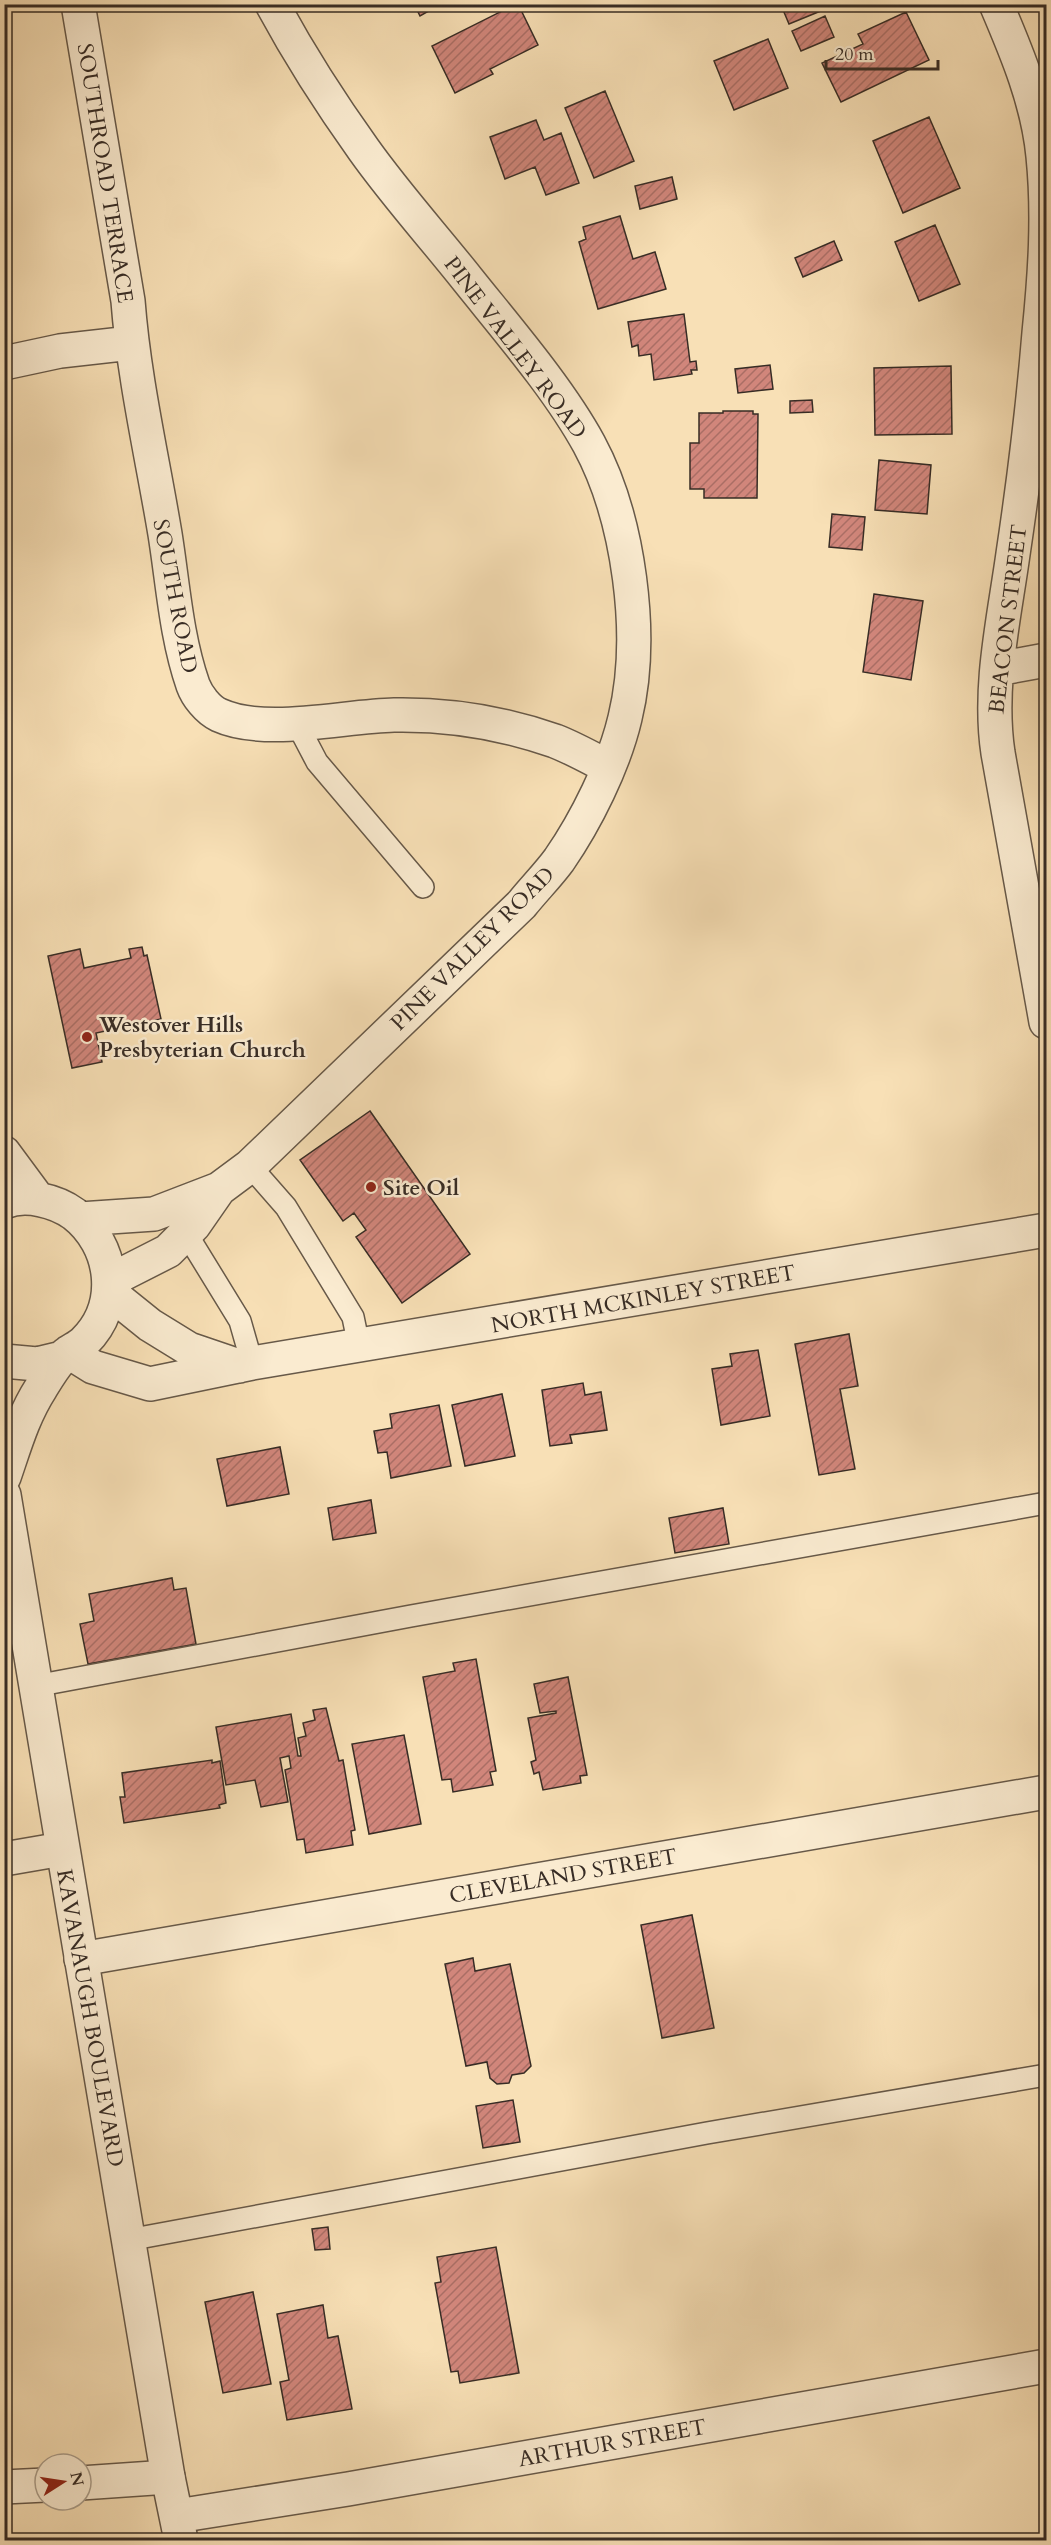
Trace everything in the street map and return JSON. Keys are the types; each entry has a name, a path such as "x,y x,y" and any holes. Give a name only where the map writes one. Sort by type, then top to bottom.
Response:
{"street":[{"name":"SOUTHROAD TERRACE","path":"78,4 126,289 131,343"},
{"name":"PINE VALLEY ROAD","path":"219,1189 250,1166 522,904 558,860 587,812 608,766 625,718 632,662 632,604 623,537 611,495 589,444 559,398 503,323 365,152 272,4"},
{"name":"BEACON STREET","path":"996,4 1014,45 1032,99 1043,155 1045,269 1030,438 997,669 994,731 1047,1022"},
{"path":"4,363 60,351 131,343"},
{"name":"SOUTH ROAD","path":"131,343 165,533 177,627 193,686 198,696 216,714 232,720 274,724 394,715 453,717 506,727 556,742 608,766"},
{"path":"997,669 1047,660"},
{"path":"4,1153 38,1198"},
{"path":"80,1219 154,1214 219,1189"},
{"path":"109,1287 168,1251 194,1225 219,1189"},
{"path":"4,1202 38,1198 65,1208 86,1223 101,1245 109,1270 109,1287 99,1322 84,1342 65,1355 37,1364 4,1361"},
{"name":"NORTH MCKINLEY STREET","path":"65,1355 93,1367 150,1384 246,1364 1047,1230"},
{"path":"109,1287 150,1325 189,1349 246,1364"},
{"path":"4,1476 21,1422 40,1389 65,1355"},
{"name":"KAVANAUGH BOULEVARD","path":"4,1495 168,2477 179,2528"},
{"name":"CLEVELAND STREET","path":"81,1959 1047,1792"},
{"path":"4,1859 62,1849"},
{"name":"ARTHUR STREET","path":"179,2528 348,2489 1047,2366"},
{"path":"93,2482 168,2477"},
{"path":"4,2487 33,2486"}],"lane":[{"path":"296,722 317,762 423,887"},
{"path":"250,1166 286,1207 353,1317 359,1346"},
{"path":"186,1233 240,1321 246,1364"},
{"path":"35,1686 411,1616 1047,1503"},
{"path":"128,2240 707,2133 1047,2075"}],"building":[{"path":"414,4 441,4 420,16"},
{"path":"516,4 538,45 490,69 493,74 455,93 432,46"},
{"path":"820,4 823,10 789,24 781,5"},
{"path":"906,12 929,60 841,102 822,63 863,44 858,34"},
{"path":"825,16 834,37 801,51 792,31"},
{"path":"768,39 788,88 734,110 714,61"},
{"path":"605,91 634,161 594,178 565,108"},
{"path":"929,117 960,188 903,213 873,141"},
{"path":"536,120 544,140 561,133 579,183 546,195 535,167 505,179 490,137"},
{"path":"672,177 677,199 640,209 635,186"},
{"path":"620,216 633,259 655,252 666,289 598,309 579,242 586,239 583,227"},
{"path":"935,225 960,284 919,301 895,242"},
{"path":"834,241 842,260 803,277 795,258"},
{"path":"684,314 690,362 696,361 697,370 691,370 692,374 654,380 651,354 639,356 638,345 632,347 628,322"},
{"path":"770,365 773,389 738,393 735,369"},
{"path":"951,366 952,434 875,435 874,368"},
{"path":"812,400 813,412 790,413 790,401"},
{"path":"723,411 753,411 753,414 758,414 757,498 704,498 704,489 690,489 690,443 699,443 699,413 723,413"},
{"path":"879,460 931,465 927,514 875,510"},
{"path":"832,514 865,517 862,550 829,547"},
{"path":"874,594 923,601 911,680 863,672"},
{"path":"142,947 144,956 147,955 161,1019 96,1033 102,1062 72,1068 48,956 80,949 84,968 131,958 129,949"},
{"name":"Site Oil","path":"370,1111 470,1254 402,1303 356,1237 366,1230 354,1213 343,1221 300,1160"},
{"path":"849,1334 858,1386 840,1389 855,1469 819,1475 795,1344"},
{"path":"758,1350 770,1416 721,1425 712,1369 732,1366 730,1354"},
{"path":"583,1383 585,1395 601,1392 607,1430 570,1435 572,1443 550,1446 542,1390"},
{"path":"502,1394 515,1456 465,1466 452,1405"},
{"path":"439,1405 451,1466 391,1478 387,1452 378,1453 374,1431 392,1428 390,1414"},
{"path":"280,1447 289,1494 227,1506 217,1459"},
{"path":"371,1500 376,1533 333,1540 328,1508"},
{"path":"723,1508 729,1544 675,1553 669,1518"},
{"path":"172,1578 174,1590 186,1588 196,1644 88,1664 80,1624 94,1621 89,1594"},
{"path":"476,1659 496,1771 490,1772 493,1785 453,1792 451,1779 442,1780 423,1677 455,1671 453,1663"},
{"path":"568,1677 587,1775 580,1776 581,1783 543,1790 539,1772 534,1774 531,1762 536,1760 528,1718 556,1713 556,1711 540,1713 534,1684"},
{"path":"326,1708 339,1761 343,1760 355,1830 351,1831 353,1845 306,1853 304,1839 297,1840 285,1770 291,1768 289,1756 280,1758 288,1802 261,1807 255,1780 226,1785 216,1727 291,1714 298,1756 301,1756 298,1738 306,1736 303,1723 315,1720 313,1710"},
{"path":"404,1735 421,1824 369,1834 352,1744"},
{"path":"212,1760 212,1763 220,1761 226,1803 219,1805 220,1808 124,1823 120,1797 125,1797 122,1773"},
{"path":"692,1915 714,2028 662,2038 641,1925"},
{"path":"473,1958 475,1971 510,1964 531,2066 524,2073 512,2075 509,2083 497,2084 490,2078 487,2062 466,2066 445,1964"},
{"path":"513,2100 520,2142 483,2148 476,2106"},
{"path":"328,2227 330,2249 315,2250 312,2229"},
{"path":"496,2247 519,2373 460,2383 458,2371 451,2372 435,2283 441,2282 437,2257"},
{"path":"253,2292 271,2384 223,2393 205,2302"},
{"path":"323,2305 328,2338 338,2336 352,2409 287,2420 280,2382 289,2380 277,2314"}],"place":[{"name":"Westover Hills Presbyterian Church","path":"87,1037"},
{"name":"Site Oil","path":"371,1187"}]}
